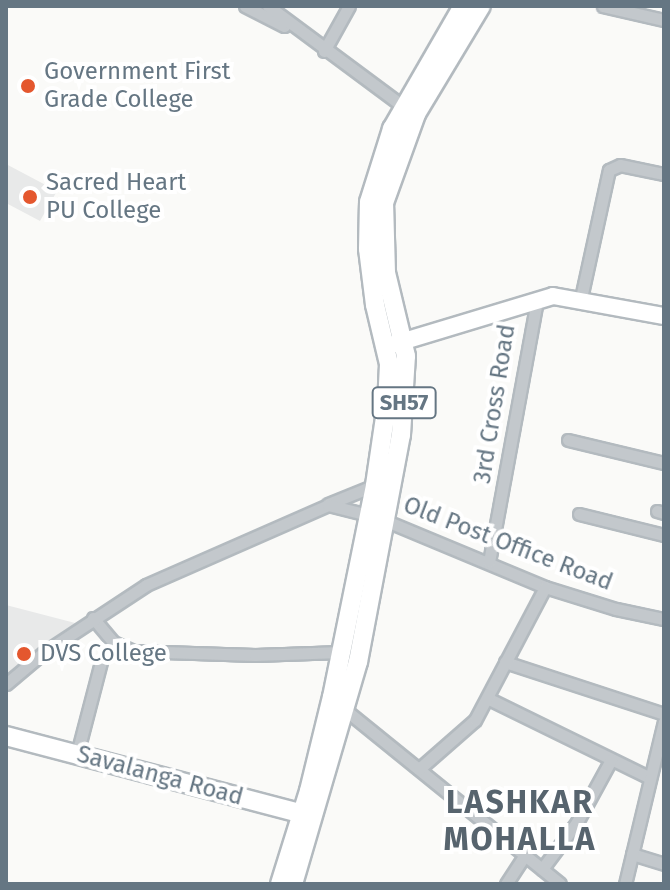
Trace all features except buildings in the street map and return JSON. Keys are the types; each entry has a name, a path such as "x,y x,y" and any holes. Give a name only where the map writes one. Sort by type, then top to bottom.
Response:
{"main road":[{"name":"SH57","path":"409,111 463,6"},
{"name":"SH57","path":"308,815 358,662 376,517 375,485 393,345 368,249 369,202 392,129 409,111 481,6"},
{"name":"SH57","path":"308,815 341,652 405,397 406,356 393,345"},
{"name":"Savalanga Road","path":"6,736 308,815"},
{"path":"280,884 308,815"},
{"path":"293,884 308,815"}],"street":[{"path":"245,6 308,39"},
{"path":"324,51 349,6"},
{"path":"603,6 664,20"},
{"path":"274,8 308,39 409,111"},
{"path":"581,298 609,170 620,165 664,174"},
{"path":"393,345 553,296 581,298 664,316"},
{"name":"3rd Cross Road","path":"489,562 537,300"},
{"path":"568,440 664,463"},
{"path":"6,684 93,618 146,585 375,485"},
{"name":"Old Post Office Road","path":"328,505 376,517 545,587 616,609 664,619"},
{"path":"579,514 664,535"},
{"path":"419,769 475,720 489,699 545,587"},
{"path":"93,618 113,642 133,651 255,655 341,652"},
{"path":"77,754 101,662"},
{"path":"505,662 664,714"},
{"path":"489,699 650,778"},
{"path":"343,708 560,884"},
{"path":"625,884 664,722"},
{"path":"542,869 577,822 611,760"},
{"path":"632,854 664,864"},
{"path":"506,884 525,855"}],"shaded area":[{"name":"Sacred Heart PU College","path":"6,164 57,191 40,221 6,203"},
{"name":"DVS College","path":"6,605 79,624 6,683"}],"place":[{"name":"Government First Grade College","path":"28,86"},
{"name":"Sacred Heart PU College","path":"30,197"},
{"name":"DVS College","path":"24,654"}],"district":[{"name":"LASHKAR MOHALLA","path":"520,822"}]}
